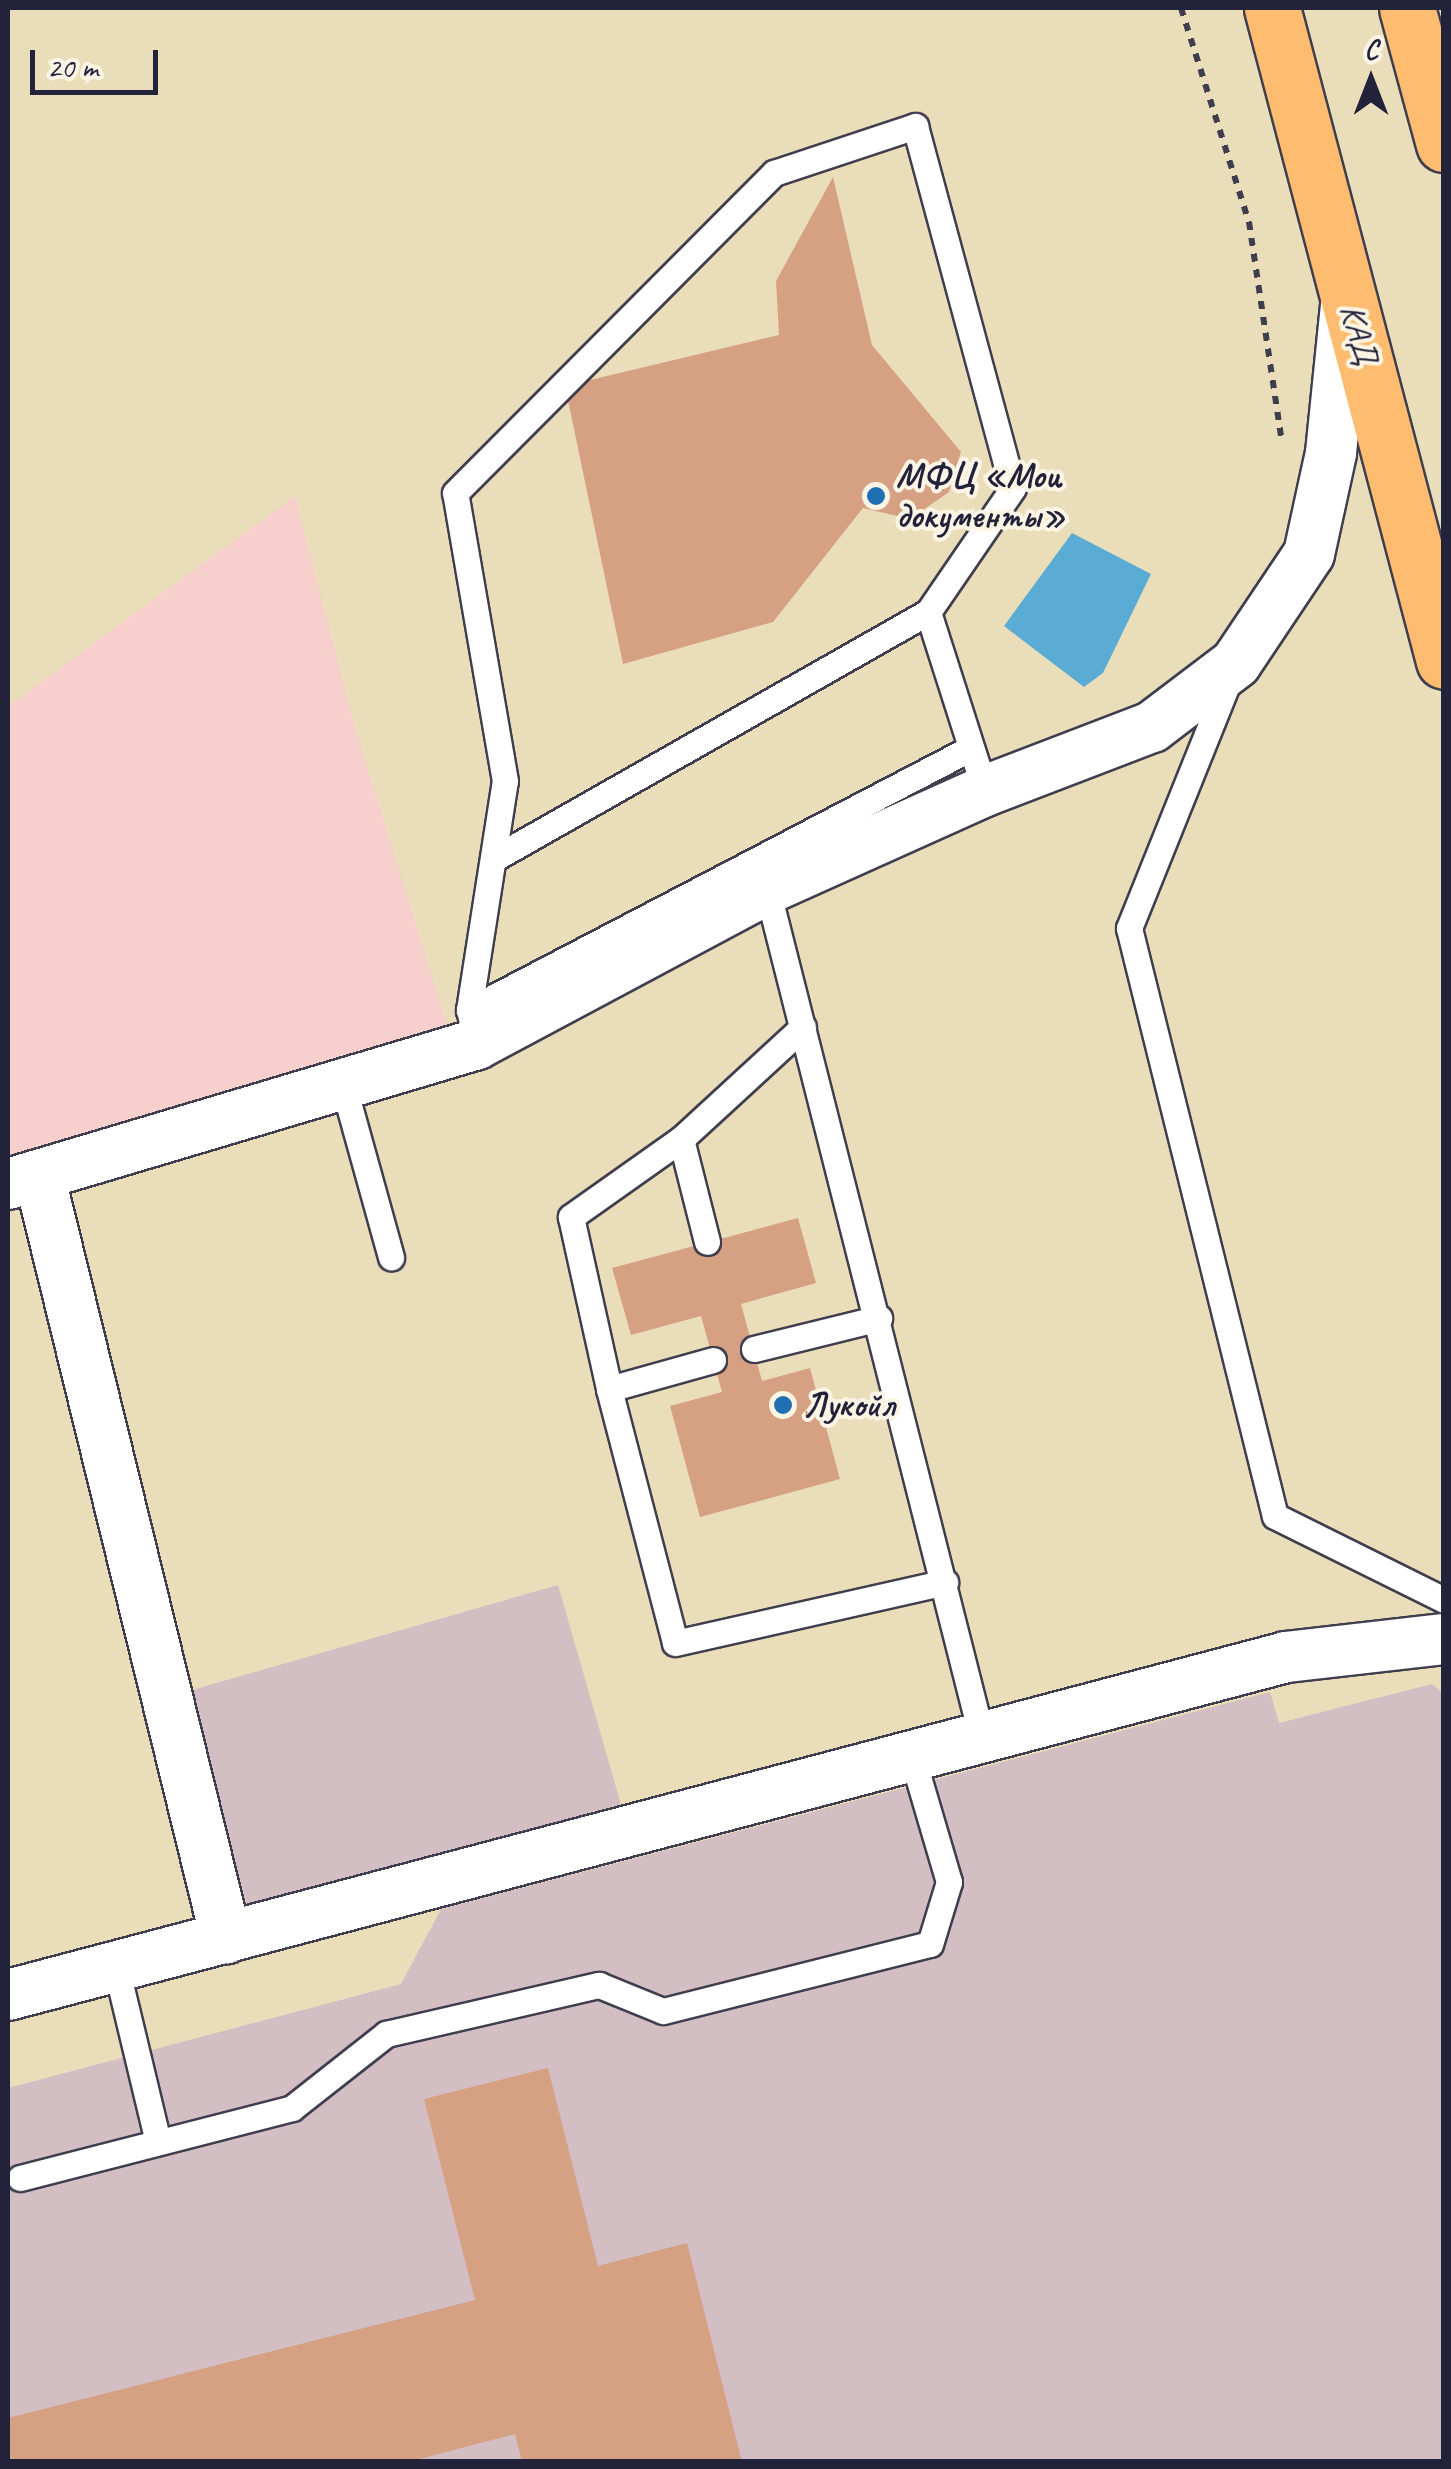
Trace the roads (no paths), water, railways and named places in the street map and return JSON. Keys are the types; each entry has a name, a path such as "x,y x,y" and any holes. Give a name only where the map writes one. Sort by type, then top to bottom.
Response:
{"highway":[{"name":"КАД","path":"1272,8 1444,661"},
{"path":"1407,8 1444,144"}],"street":[{"path":"226,1938 23,1179 343,1084 767,889 978,769 1152,727 1236,664 1309,554 1330,453 1347,291"},
{"path":"8,1995 981,1734 1286,1657 1444,1639"}],"lane":[{"path":"473,1027 504,781 455,493 774,173 915,126 1013,488 928,612 495,858"},
{"path":"473,1027 978,769 928,612"},
{"path":"1236,664 1129,928 1275,1516 1444,1600"},
{"path":"767,889 879,1318 981,1734"},
{"path":"803,1027 681,1139 571,1217 609,1389 675,1643 945,1582"},
{"path":"343,1084 390,1257"},
{"path":"681,1139 707,1242"},
{"path":"754,1350 879,1318"},
{"path":"609,1389 713,1360"},
{"path":"20,2178 292,2108 386,2034 598,1985 663,2010 930,1944 949,1882 911,1753"},
{"path":"116,1966 158,2142"}],"water":[{"path":"1072,533 1151,574 1103,673 1084,687 1004,626"}],"place":[{"name":"МФЦ «Мои документы»","path":"876,496"},
{"name":"Лукойл","path":"783,1405"}]}
